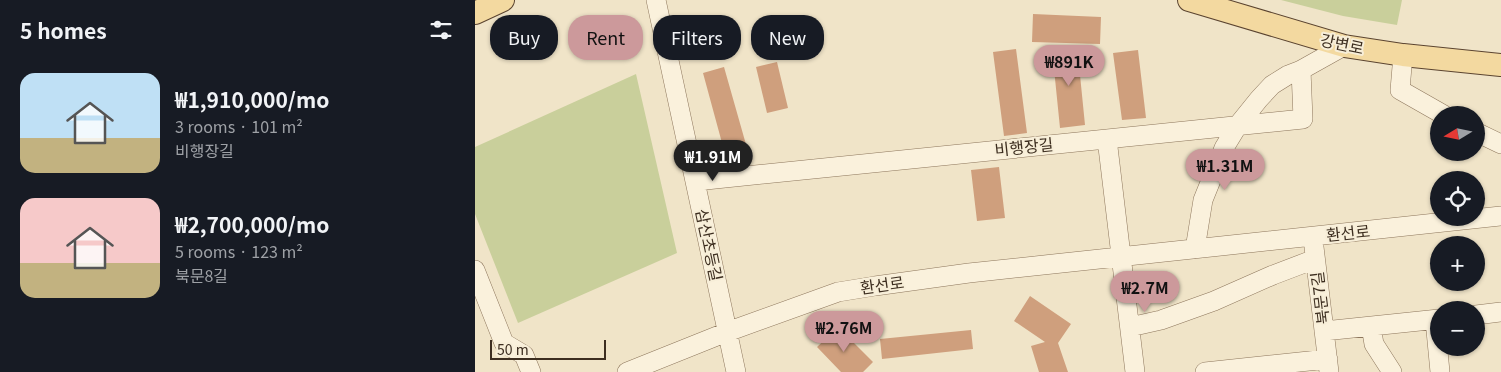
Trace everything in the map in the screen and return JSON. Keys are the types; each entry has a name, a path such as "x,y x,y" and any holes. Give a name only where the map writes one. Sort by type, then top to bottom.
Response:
{"main road":[{"path":"475,13 503,0"},
{"name":"강변로","path":"1189,0 1344,46 1403,55 1501,65"}],"street":[{"name":"삼산초등길","path":"656,0 736,372"},
{"path":"1195,249 1203,200 1224,148 1238,125 1272,85 1344,46"},
{"path":"1403,55 1400,90 1430,107"},
{"name":"비행장길","path":"696,181 1107,138 1303,120 1301,70"},
{"path":"1485,136 1501,144"},
{"path":"1107,138 1135,372"},
{"name":"환선로","path":"627,372 727,332 838,292 960,275 1501,216"},
{"name":"북문7길","path":"1205,372 1328,366 1313,236"},
{"path":"1129,328 1161,320 1215,301 1273,275 1315,259"},
{"path":"475,270 504,343 524,355 531,372"},
{"path":"1485,314 1501,312"},
{"path":"1324,331 1430,320"},
{"path":"1371,326 1374,344 1392,372"},
{"path":"1439,356 1440,372"}],"green space":[{"path":"1281,0 1402,0 1397,25 1343,16"},
{"path":"636,74 677,253 518,323 475,214 475,147"}],"building":[{"path":"1033,14 1101,17 1100,44 1032,42"},
{"path":"1077,45 1085,125 1060,128 1052,49"},
{"path":"1016,49 1027,133 1004,136 993,52"},
{"path":"1138,50 1146,118 1122,120 1113,53"},
{"path":"777,62 788,108 767,113 756,67"},
{"path":"724,67 747,148 725,154 703,73"},
{"path":"999,167 1005,218 977,221 971,170"},
{"path":"1030,296 1071,324 1058,343 1068,372 1039,372 1031,346 1045,342 1014,321"},
{"path":"838,327 873,362 863,372 841,372 817,347"},
{"path":"971,330 973,349 882,359 880,339"}]}
